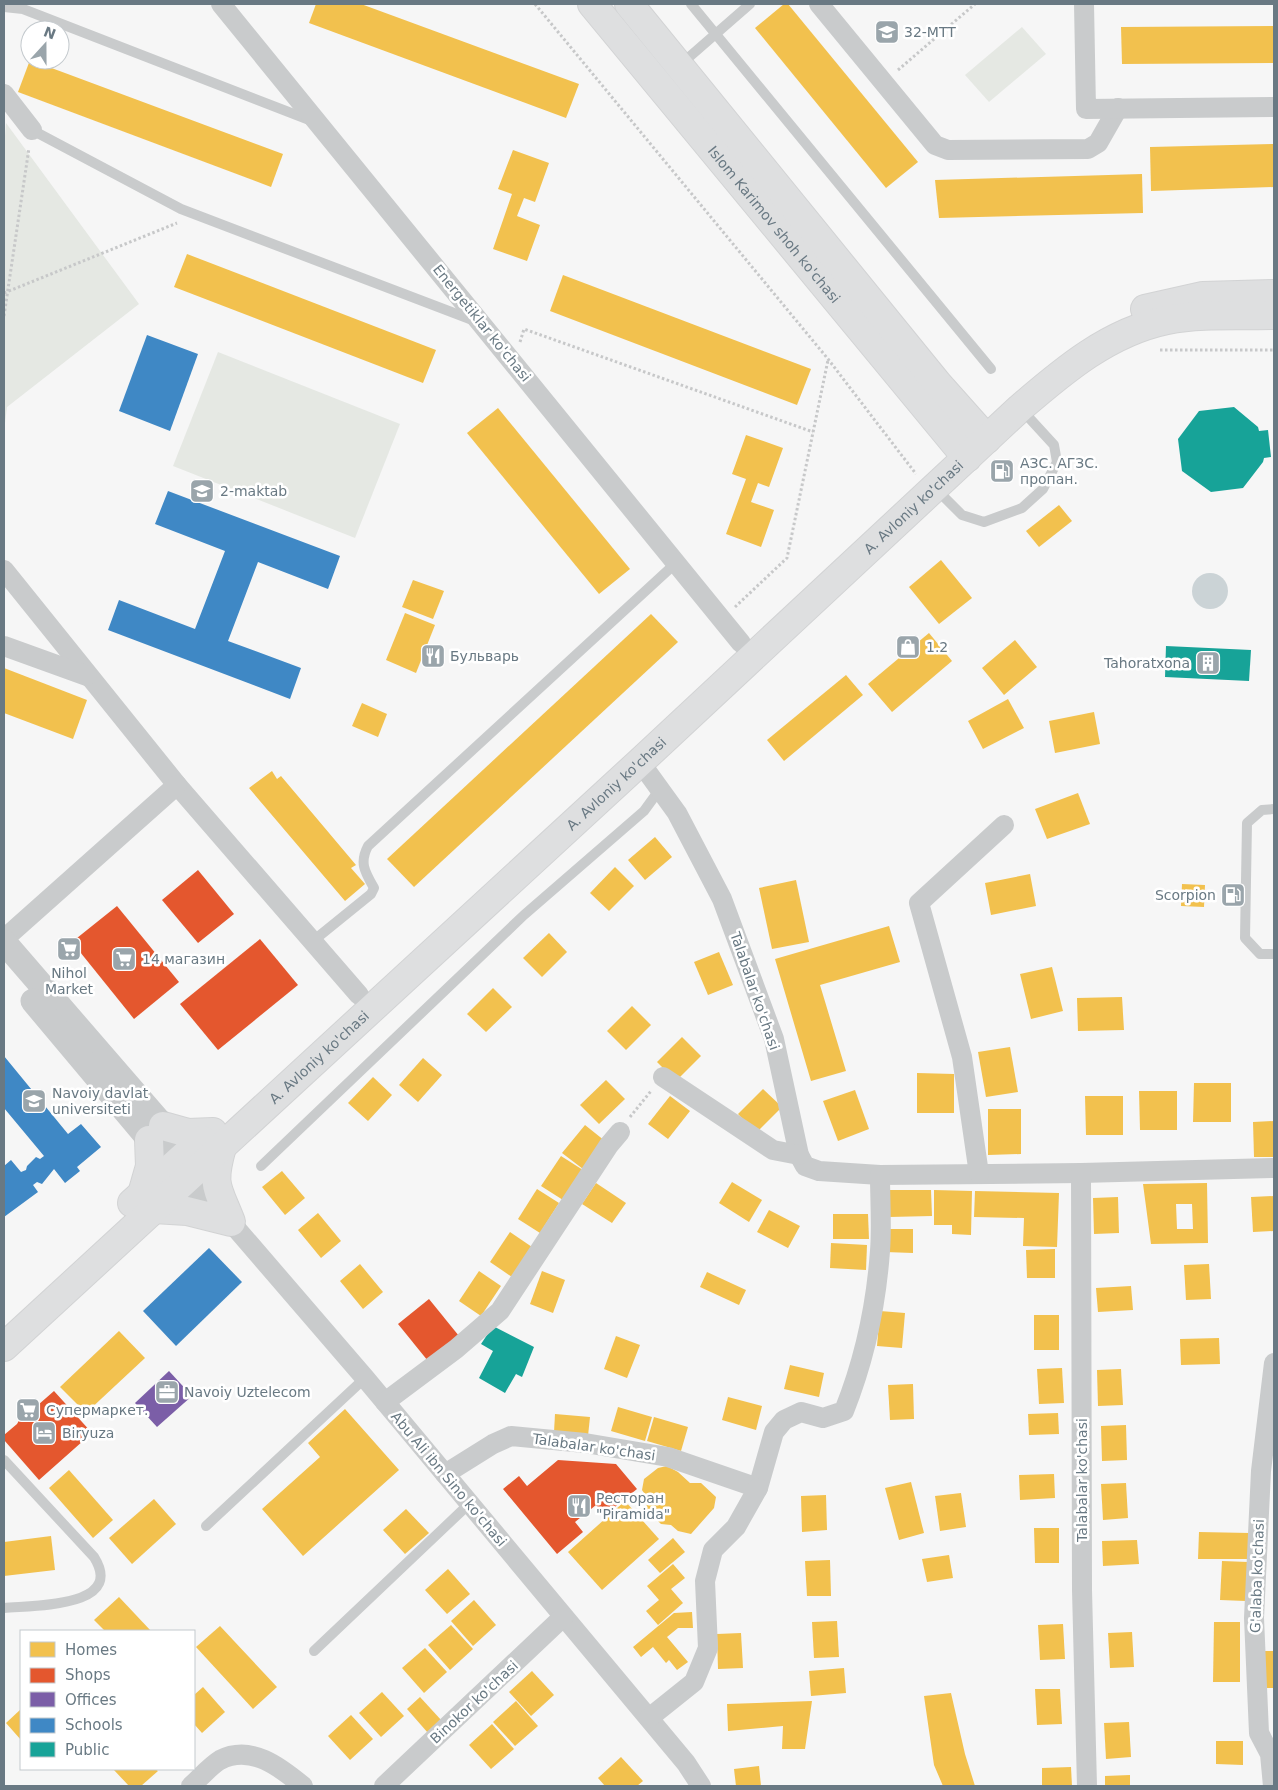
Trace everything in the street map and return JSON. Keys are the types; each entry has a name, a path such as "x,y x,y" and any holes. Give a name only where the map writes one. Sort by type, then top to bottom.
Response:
{"main road":[{"name":"Islom Karimov shoh ko'chasi","path":"592,4 961,451"},
{"name":"Islom Karimov shoh ko'chasi","path":"629,4 938,384 981,433"},
{"name":"A. Avloniy ko'chasi","path":"4,1321 148,1201 640,762 1072,343 1121,317 1154,306 1203,296 1274,294"},
{"name":"A. Avloniy ko'chasi","path":"981,433 1020,408 1087,353 1140,328 1168,320 1274,315"},
{"name":"A. Avloniy ko'chasi","path":"217,1139 359,995 625,752 741,643 927,483"},
{"path":"156,1133 188,1133 217,1139 216,1188 231,1222 148,1201 150,1166 156,1133"},
{"name":"A. Avloniy ko'chasi","path":"4,1347 148,1201"}],"street":[{"name":"Energetiklar ko'chasi","path":"221,4 741,643"},
{"path":"819,4 936,145 948,150 1088,150 1098,143 1118,108"},
{"path":"1084,4 1086,109 1274,106"},
{"path":"4,94 32,130"},
{"path":"4,570 177,785 359,995"},
{"path":"4,646 88,676"},
{"name":"Talabalar ko'chasi","path":"640,762 677,813 722,899 774,1039 799,1155"},
{"path":"4,940 177,785"},
{"path":"979,1174 962,1057 919,903 1004,825"},
{"name":"Abu Ali ibn Sino ko'chasi","path":"4,940 156,1133"},
{"name":"Abu Ali ibn Sino ko'chasi","path":"4,967 186,1167 365,1378 563,1618 649,1718 686,1763 701,1786"},
{"path":"663,1077 773,1150 799,1155 805,1166 820,1171 880,1174 979,1174 1274,1168"},
{"path":"385,1402 456,1350 500,1311 609,1145 620,1132"},
{"name":"Talabalar ko'chasi","path":"1080,1173 1082,1590 1087,1786"},
{"path":"649,1718 694,1682 708,1648 706,1581 713,1550 736,1527 758,1488 774,1432 784,1420 802,1412 823,1418 844,1411 852,1390 874,1307 880,1250 880,1174"},
{"name":"G'alaba ko'chasi","path":"1273,1786 1270,1754 1259,1733 1254,1618 1261,1472 1274,1363"},
{"name":"Talabalar ko'chasi","path":"445,1474 493,1444 511,1436 585,1442 668,1457 758,1488"},
{"name":"Binokor ko'chasi","path":"384,1786 563,1618"},
{"path":"191,1786 220,1760 239,1755 260,1757 280,1767 302,1786"},
{"path":"686,1763 686,1786"}],"lane":[{"path":"691,4 991,368"},
{"path":"679,66 750,4"},
{"path":"4,8 23,9 319,124"},
{"path":"32,130 197,215 483,324"},
{"path":"927,483 962,516 984,522 1022,508 1043,489 1056,462 1054,445 1020,408"},
{"path":"312,941 371,894 374,888 366,873 363,857 368,846 677,562"},
{"path":"261,1166 524,915 644,811 660,789"},
{"path":"1274,809 1262,810 1246,823 1245,938 1260,954 1274,954"},
{"path":"206,1526 365,1378"},
{"path":"4,1460 94,1557 100,1566 101,1576 100,1584 91,1593 67,1602 4,1608"},
{"path":"314,1650 470,1504"}],"path":[{"path":"535,4 828,359 927,483"},
{"path":"883,83 975,4"},
{"path":"4,316 32,130"},
{"path":"4,293 197,215"},
{"path":"512,361 524,330 813,432"},
{"path":"1160,350 1274,350"},
{"path":"723,619 787,558 828,359"},
{"path":"620,1132 663,1077"}],"shaded area":[{"path":"1022,27 1046,54 989,102 965,75"},
{"path":"6,123 139,304 7,407 4,431 4,148"},
{"path":"218,352 400,424 355,538 173,466"},
{"path":"1210,573 1217,574 1223,578 1227,584 1227,598 1223,604 1217,608 1210,609 1203,608 1197,604 1193,598 1192,591 1193,584 1197,578 1203,574"}],"building: Homes":[{"path":"316,4 361,4 579,84 566,118 309,23"},
{"path":"784,4 788,4 918,162 886,188 755,28"},
{"path":"1274,26 1274,63 1122,64 1121,27"},
{"path":"26,70 57,70 283,154 271,187 18,92"},
{"path":"1274,144 1274,187 1151,191 1150,147"},
{"path":"513,150 549,163 535,202 524,198 517,216 540,225 527,261 493,249 512,194 498,189"},
{"path":"1142,174 1143,213 939,218 935,180"},
{"path":"187,254 436,350 423,383 174,287"},
{"path":"563,275 811,369 797,405 550,311"},
{"path":"498,408 630,569 599,594 467,433"},
{"path":"746,435 783,448 769,487 758,483 751,502 774,510 761,547 726,534 746,479 732,474"},
{"path":"1059,505 1072,521 1039,547 1026,531"},
{"path":"941,560 972,598 939,624 909,587"},
{"path":"413,580 444,591 433,619 402,607"},
{"path":"405,613 435,625 416,673 386,660"},
{"path":"651,614 678,642 414,887 387,859"},
{"path":"929,633 952,661 892,712 868,684"},
{"path":"1015,640 1037,667 1004,695 982,668"},
{"path":"4,668 87,700 73,739 4,713"},
{"path":"846,675 863,695 784,761 767,740"},
{"path":"1008,699 1024,728 983,749 968,721"},
{"path":"362,703 387,714 378,737 352,726"},
{"path":"1094,712 1100,744 1055,753 1049,721"},
{"path":"272,771 277,779 281,776 356,865 351,868 365,884 345,901 249,788"},
{"path":"1078,793 1090,824 1047,839 1035,809"},
{"path":"655,837 672,857 645,880 628,860"},
{"path":"615,867 634,886 609,911 590,893"},
{"path":"1030,874 1036,906 991,915 985,883"},
{"path":"796,880 809,942 772,949 759,888"},
{"path":"1182,884 1205,885 1204,907 1181,906"},
{"path":"889,926 900,962 820,985 846,1071 811,1081 775,959"},
{"path":"549,933 567,952 542,977 523,958"},
{"path":"719,952 733,985 708,995 694,962"},
{"path":"1052,967 1063,1011 1031,1019 1020,974"},
{"path":"493,988 512,1007 486,1032 467,1014"},
{"path":"1122,997 1124,1030 1078,1031 1077,998"},
{"path":"632,1006 651,1025 626,1050 607,1031"},
{"path":"682,1037 701,1056 676,1081 657,1062"},
{"path":"1010,1047 1018,1092 986,1097 978,1052"},
{"path":"423,1058 442,1075 418,1102 399,1085"},
{"path":"917,1073 954,1074 954,1113 917,1113"},
{"path":"373,1077 392,1095 368,1121 348,1103"},
{"path":"606,1080 625,1099 599,1124 580,1105"},
{"path":"1194,1083 1231,1083 1231,1122 1193,1122"},
{"path":"763,1089 782,1107 756,1133 738,1114"},
{"path":"855,1090 869,1129 838,1141 823,1101"},
{"path":"1139,1091 1177,1091 1177,1130 1140,1130"},
{"path":"670,1096 690,1111 668,1139 648,1124"},
{"path":"1085,1096 1123,1096 1123,1135 1086,1135"},
{"path":"988,1109 1021,1109 1021,1154 988,1155"},
{"path":"1274,1121 1274,1157 1254,1157 1253,1122"},
{"path":"585,1125 605,1141 583,1169 562,1153"},
{"path":"561,1156 583,1170 563,1200 541,1186"},
{"path":"282,1171 305,1198 285,1215 262,1187"},
{"path":"732,1182 762,1200 749,1222 719,1203"},
{"path":"596,1183 626,1203 612,1223 582,1204"},
{"path":"1207,1183 1208,1243 1151,1244 1143,1184","holes":["1176,1204 1192,1204 1193,1229 1177,1229"]},
{"path":"537,1189 559,1203 540,1233 518,1219"},
{"path":"889,1190 931,1190 932,1216 889,1217"},
{"path":"934,1190 972,1191 971,1235 952,1234 952,1225 934,1225"},
{"path":"975,1191 1059,1193 1057,1247 1023,1246 1024,1218 974,1217"},
{"path":"1274,1196 1274,1231 1253,1232 1251,1197"},
{"path":"1118,1197 1119,1233 1094,1234 1093,1198"},
{"path":"769,1210 800,1226 788,1248 757,1232"},
{"path":"318,1213 341,1241 321,1258 298,1230"},
{"path":"833,1214 868,1214 869,1239 833,1239"},
{"path":"886,1229 913,1229 913,1253 885,1252"},
{"path":"510,1232 532,1247 512,1277 490,1262"},
{"path":"831,1243 867,1245 866,1270 830,1268"},
{"path":"1055,1249 1055,1278 1027,1278 1026,1250"},
{"path":"360,1264 383,1292 363,1309 340,1281"},
{"path":"1209,1264 1211,1299 1186,1300 1184,1265"},
{"path":"479,1271 501,1286 481,1316 459,1301"},
{"path":"542,1271 565,1280 553,1313 530,1304"},
{"path":"707,1272 746,1290 739,1305 700,1287"},
{"path":"1131,1286 1133,1310 1098,1312 1096,1288"},
{"path":"880,1311 905,1313 902,1348 877,1346"},
{"path":"1034,1315 1059,1315 1059,1350 1034,1350"},
{"path":"119,1331 145,1358 86,1413 60,1387"},
{"path":"616,1336 640,1345 627,1378 604,1369"},
{"path":"1219,1338 1220,1364 1181,1365 1180,1339"},
{"path":"790,1365 824,1373 819,1397 784,1389"},
{"path":"1062,1368 1064,1403 1039,1404 1037,1369"},
{"path":"1121,1369 1123,1405 1098,1406 1097,1370"},
{"path":"913,1384 914,1419 890,1420 888,1385"},
{"path":"728,1397 762,1406 756,1430 722,1420"},
{"path":"618,1407 652,1417 645,1441 611,1431"},
{"path":"345,1409 399,1470 303,1556 262,1509 320,1457 308,1443"},
{"path":"1058,1413 1059,1434 1029,1435 1028,1414"},
{"path":"555,1414 590,1417 588,1436 554,1432"},
{"path":"654,1417 688,1427 681,1451 647,1441"},
{"path":"1126,1425 1127,1460 1102,1461 1101,1426"},
{"path":"667,1466 678,1472 690,1483 701,1483 716,1497 714,1508 691,1534 678,1531 671,1525 661,1524 646,1509 648,1499 642,1490 644,1479 658,1468"},
{"path":"69,1470 113,1520 93,1538 49,1488"},
{"path":"1054,1474 1055,1498 1020,1500 1019,1475"},
{"path":"911,1482 924,1533 899,1540 885,1488"},
{"path":"1126,1483 1128,1518 1103,1520 1101,1484"},
{"path":"961,1493 966,1527 940,1531 935,1496"},
{"path":"826,1495 827,1530 802,1532 801,1496"},
{"path":"154,1499 176,1524 132,1564 109,1538"},
{"path":"625,1501 659,1539 602,1590 568,1552"},
{"path":"406,1509 429,1533 405,1554 383,1530"},
{"path":"1034,1528 1059,1528 1059,1563 1035,1563"},
{"path":"1199,1532 1250,1533 1250,1559 1198,1559"},
{"path":"51,1536 55,1570 4,1576 4,1542"},
{"path":"673,1538 685,1552 660,1573 648,1560"},
{"path":"1137,1540 1139,1564 1103,1566 1102,1541"},
{"path":"949,1555 953,1578 927,1582 922,1559"},
{"path":"830,1560 831,1596 807,1596 805,1561"},
{"path":"1222,1561 1248,1562 1246,1601 1220,1600"},
{"path":"673,1564 685,1578 671,1589 683,1603 658,1625 646,1611 659,1600 647,1586"},
{"path":"448,1569 470,1594 447,1614 425,1590"},
{"path":"119,1597 150,1630 104,1630 94,1620"},
{"path":"474,1600 496,1625 473,1646 451,1621"},
{"path":"692,1612 693,1628 678,1628 667,1637 688,1662 677,1670 669,1660 666,1663 653,1647 641,1657 633,1647 674,1613"},
{"path":"837,1621 839,1657 814,1658 812,1622"},
{"path":"1214,1622 1240,1622 1240,1682 1213,1682"},
{"path":"1063,1624 1065,1659 1040,1660 1038,1625"},
{"path":"451,1625 473,1649 450,1670 428,1645"},
{"path":"220,1626 277,1687 253,1709 196,1647"},
{"path":"1132,1632 1134,1667 1110,1668 1108,1633"},
{"path":"741,1633 743,1668 718,1669 717,1634"},
{"path":"425,1648 447,1672 424,1693 402,1668"},
{"path":"1265,1651 1274,1651 1274,1688 1265,1688"},
{"path":"844,1668 846,1693 811,1696 809,1671"},
{"path":"532,1671 554,1695 531,1716 509,1692"},
{"path":"203,1687 225,1712 202,1733 195,1725 195,1694"},
{"path":"1035,1689 1060,1689 1062,1724 1037,1725"},
{"path":"382,1692 404,1716 381,1737 359,1713"},
{"path":"951,1693 965,1754 975,1786 943,1786 934,1765 924,1696"},
{"path":"420,1697 442,1721 428,1733 407,1709"},
{"path":"516,1701 538,1726 515,1746 493,1722"},
{"path":"812,1701 805,1749 782,1749 783,1726 728,1731 727,1704"},
{"path":"20,1710 20,1739 6,1723"},
{"path":"351,1715 373,1739 350,1760 328,1736"},
{"path":"1129,1722 1131,1757 1106,1759 1104,1723"},
{"path":"492,1724 514,1749 491,1769 469,1745"},
{"path":"1216,1741 1243,1741 1243,1765 1216,1764"},
{"path":"621,1757 643,1781 637,1786 605,1786 598,1778"},
{"path":"759,1766 761,1786 736,1786 734,1769"},
{"path":"1071,1767 1072,1786 1042,1786 1042,1768"},
{"path":"114,1770 158,1771 141,1786 129,1786"},
{"path":"1130,1775 1130,1786 1105,1786 1105,1776"}],"building: Shops":[{"path":"198,870 234,914 198,943 162,900"},
{"path":"117,906 179,982 134,1019 72,942"},
{"path":"260,939 298,985 218,1050 180,1004"},
{"path":"429,1299 459,1336 428,1361 398,1324"},
{"path":"54,1391 92,1433 39,1480 4,1440 4,1435 17,1424 25,1410 38,1405"},
{"path":"558,1460 616,1464 637,1489 605,1515 596,1505 575,1522 583,1532 557,1554 503,1489 519,1476 527,1486"}],"building: Offices":[{"path":"169,1371 192,1396 157,1427 135,1403"}],"building: Schools":[{"path":"147,335 198,354 170,431 119,411"},
{"path":"168,491 340,556 328,589 258,562 228,641 301,668 290,699 108,630 119,600 195,629 225,551 155,524"},
{"path":"4,1056 68,1134 81,1124 101,1147 77,1167 80,1171 65,1183 54,1169 42,1184 37,1182 33,1185 38,1192 4,1217 4,1166 11,1160 21,1172 26,1170 27,1166 36,1157 40,1159 44,1156 4,1108"},
{"path":"209,1248 242,1282 176,1346 143,1311"}],"building: Public":[{"path":"1234,407 1258,427 1259,431 1268,430 1271,457 1264,458 1243,488 1211,492 1182,471 1178,439 1199,411"},
{"name":"Tahoratxona","path":"1166,646 1251,650 1249,681 1165,677"},
{"path":"493,1326 534,1347 522,1377 516,1374 505,1393 479,1378 493,1351 481,1344"}],"place":[{"name":"32-MTT","path":"887,32"},
{"name":"АЗС. АГЗС. пропан.","path":"1002,471"},
{"name":"2-maktab","path":"202,491"},
{"name":"1.2","path":"908,647"},
{"name":"Бульварь","path":"433,656"},
{"name":"Tahoratxona","path":"1208,663"},
{"name":"Scorpion","path":"1233,895"},
{"name":"Nihol Market","path":"69,949"},
{"name":"14 магазин","path":"124,959"},
{"name":"Navoiy davlat universiteti","path":"34,1101"},
{"name":"Navoiy Uztelecom","path":"167,1392"},
{"name":"Супермаркет.","path":"28,1410"},
{"name":"Biryuza","path":"44,1433"},
{"name":"Ресторан \"Piramida\"","path":"579,1506"}]}
